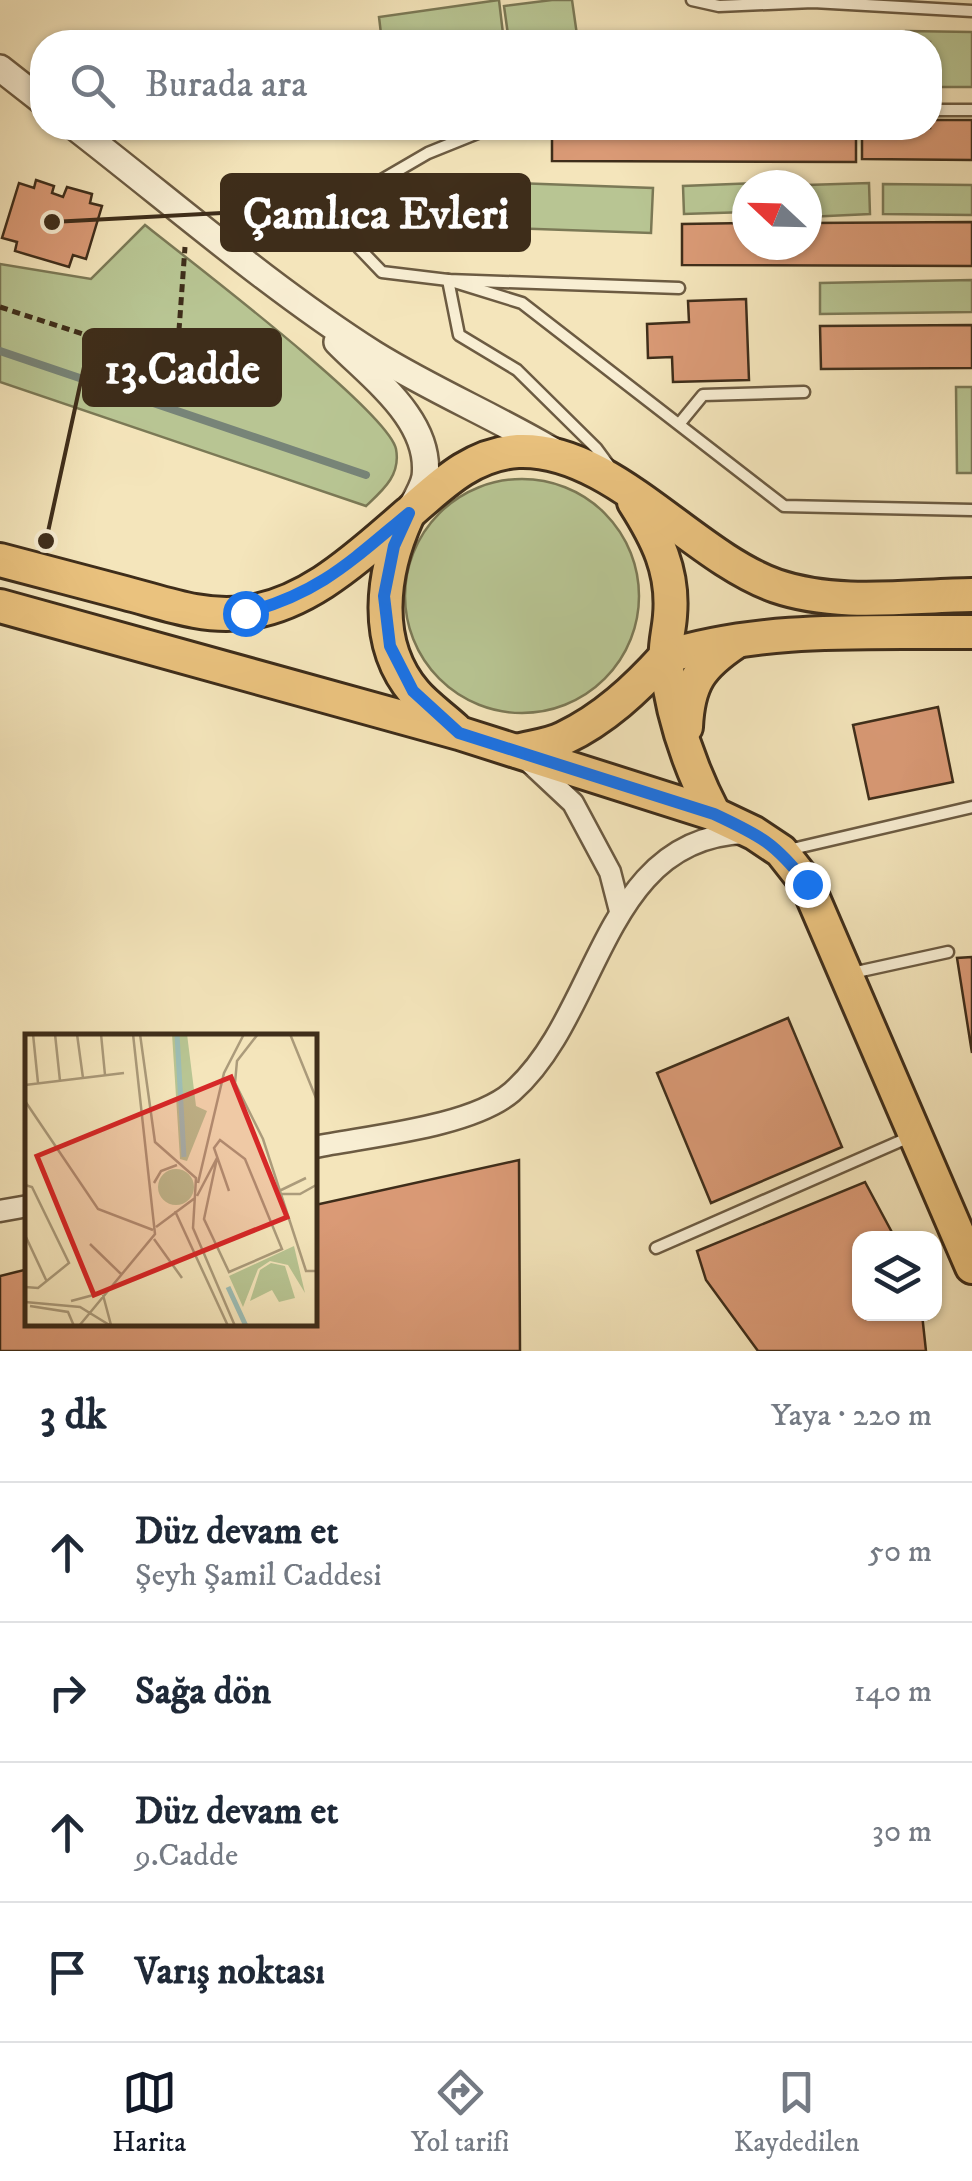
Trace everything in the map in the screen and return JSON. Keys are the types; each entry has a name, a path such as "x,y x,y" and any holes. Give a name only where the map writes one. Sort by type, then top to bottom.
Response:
{"main road":[{"path":"0,560 204,614 245,613 315,588 453,474 473,463 519,451 559,454 595,470 738,568 775,585 839,598 972,595"},
{"path":"628,492 661,547 669,572 671,613 665,657 676,718 686,752 714,814"},
{"path":"409,513 394,546 384,596 390,646 413,691 459,733"},
{"path":"0,606 517,751 714,814 781,851 807,884 972,1267"},
{"path":"517,751 562,740 638,688 665,657 698,646 788,635 972,632"},
{"path":"686,752 687,704 695,681 707,661 738,640"}],"street":[{"path":"0,68 30,92"},
{"path":"91,140 302,306 405,372 559,454"},
{"path":"302,306 406,413 420,439 424,482 409,513"},
{"path":"517,751 573,803 610,872 620,911"},
{"path":"318,1146 469,1116 510,1093 538,1062 567,1018 620,911 654,870 674,852 697,840 720,834 754,833"},
{"path":"0,1211 25,1207"}],"lane":[{"path":"692,0 719,6 814,1 970,7"},
{"path":"942,110 972,110"},
{"path":"460,140 428,153 373,185 349,220 359,248 382,272 448,280 679,288"},
{"path":"448,280 522,303 784,506 972,510"},
{"path":"448,280 459,335 517,370 596,448 628,492"},
{"path":"680,423 703,395 804,392"},
{"path":"781,851 972,806"},
{"path":"846,974 948,952"},
{"path":"656,1248 915,1135"}],"path":[{"path":"178,344 187,214"},
{"path":"0,307 156,358 184,367 188,358 186,348 170,341 162,344 156,358"}],"green space":[{"path":"499,0 503,30 381,30 379,17"},
{"path":"572,0 576,30 507,30 504,6"},
{"path":"942,32 972,32 972,87 942,87"},
{"path":"456,181 653,188 651,233 455,226"},
{"path":"869,183 870,214 822,216 822,185"},
{"path":"732,184 732,212 684,214 683,186"},
{"path":"883,184 972,185 972,215 883,214"},
{"path":"145,225 324,370 385,430 396,449 396,467 366,506 0,382 0,264 91,279"},
{"path":"972,280 972,312 820,314 820,283"},
{"path":"956,387 972,387 972,473 957,473"},
{"path":"522,479 567,488 605,513 630,551 639,596 630,641 605,679 567,704 522,713 477,704 439,679 414,641 405,596 414,551 439,513 477,488"}],"building":[{"path":"942,120 972,120 972,160 862,159 862,140 942,140"},
{"path":"552,140 856,140 856,162 552,161"},
{"path":"36,180 54,186 52,193 63,197 67,187 92,194 90,203 102,206 86,259 73,255 69,267 15,251 17,242 2,238 19,183 34,188"},
{"path":"972,222 972,266 682,265 682,224 732,223 732,260 822,260 822,223"},
{"path":"746,299 749,380 673,382 672,357 648,358 647,324 689,322 688,301"},
{"path":"972,325 972,368 821,369 820,326"},
{"path":"938,707 953,782 869,799 853,725"},
{"path":"972,957 972,1053 957,958"},
{"path":"788,1018 842,1147 711,1203 657,1073"},
{"path":"519,1160 520,1351 0,1351 0,1276 25,1270 25,1326 318,1326 318,1204"},
{"path":"865,1182 891,1231 852,1231 852,1321 923,1321 926,1351 758,1351 706,1280 697,1251"}],"waterway":[{"path":"0,351 366,475"}],"place":[{"name":"Çamlıca Evleri","path":"52,222"},
{"name":"13.Cadde","path":"46,541"}],"route":[{"path":"245,613 315,588 409,513 394,546 384,596 390,646 413,691 459,733 714,814 754,833 781,851 807,884"}]}
